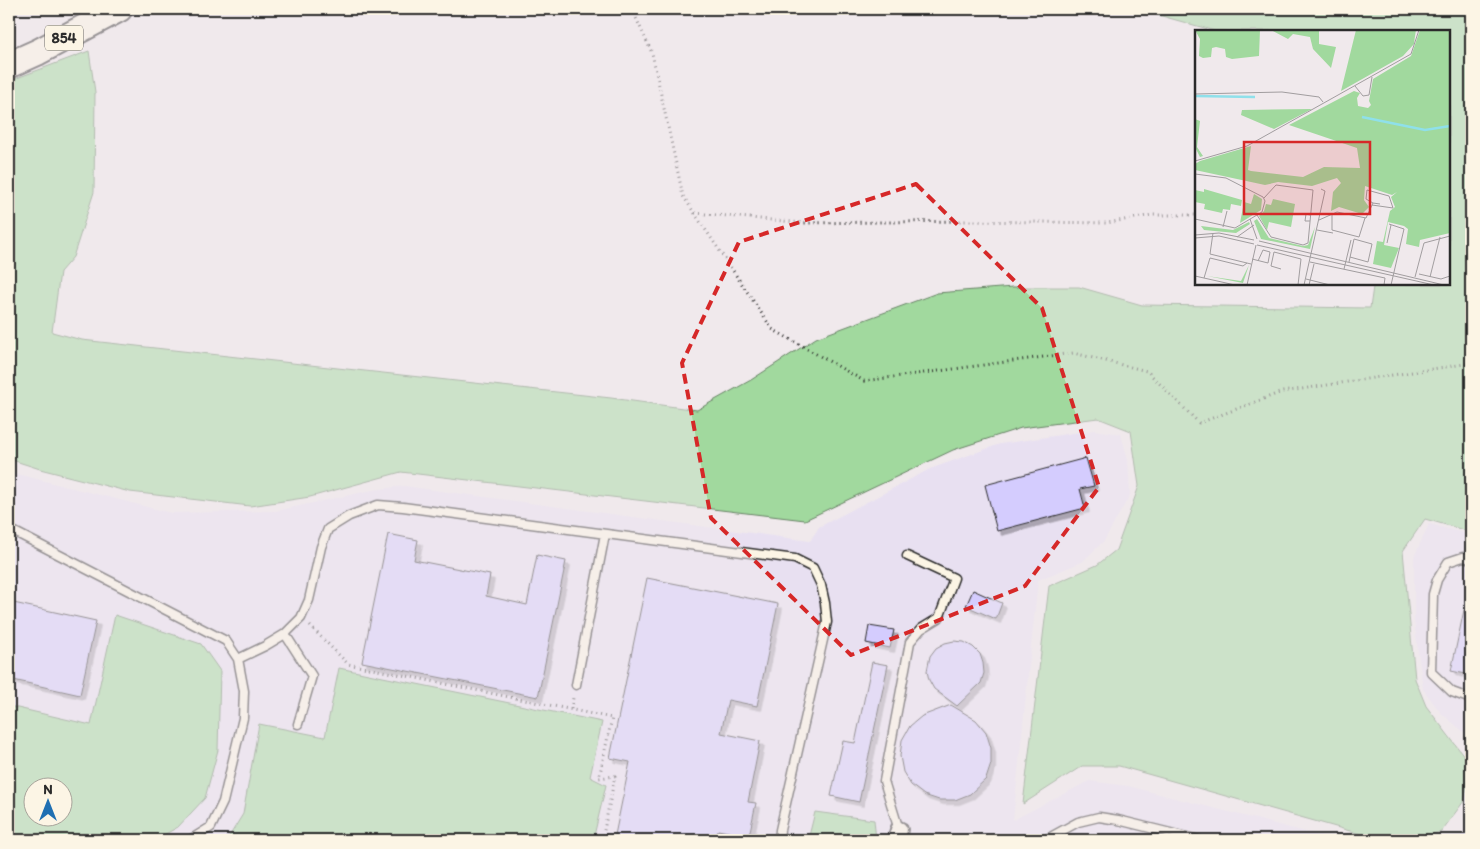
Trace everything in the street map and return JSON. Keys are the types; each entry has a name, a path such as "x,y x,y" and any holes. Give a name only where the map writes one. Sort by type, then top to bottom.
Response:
{"main road":[{"name":"854","path":"9,65 38,52 119,9"}],"lane":[{"path":"238,659 285,634 301,618 309,600 321,547 328,529 349,516 378,505 795,559 813,568 821,585 827,622 779,840"},
{"path":"9,529 226,642 238,659 244,691 243,718 223,802 211,827 190,840"},
{"path":"576,685 605,534"},
{"path":"897,835 884,781 910,642 921,629 939,618 954,578 907,556"},
{"path":"1471,559 1463,557 1448,562 1437,580 1433,594 1432,672 1452,692 1471,699"},
{"path":"285,634 312,676 298,724"},
{"path":"1045,840 1078,822 1099,817 1199,840"}],"path":[{"path":"632,9 652,53 683,196 772,329 864,381 1073,353 1147,371 1199,423 1282,392 1471,363"},
{"path":"694,212 804,223 967,221 1107,223 1152,215 1195,215"},
{"path":"301,618 348,664 612,718 598,778 615,776 602,840"}],"highlighted area":[{"path":"916,184 1042,308 1099,487 1025,586 851,655 711,518 682,363 739,242"}],"shaded area":[{"path":"1094,430 1121,434 1128,460 1130,495 1104,541 1082,562 1038,580 1013,820 1089,781 1128,786 1337,840 9,840 9,472 171,513 276,511 373,490 404,486 810,541 819,527 930,469 1000,444"},
{"path":"1429,524 1471,535 1471,738 1441,713 1423,689 1414,620 1414,557"},
{"path":"1471,817 1471,840 1459,840"}],"green space":[{"path":"1137,9 1471,9 1471,532 1425,519 1403,551 1415,679 1426,706 1471,765 1464,801 1441,832 1408,840 1382,840 1119,766 1082,766 1023,804 1049,586 1097,565 1116,550 1139,486 1131,431 1098,418 1021,428 953,450 805,520 401,472 310,497 250,506 130,492 9,459 9,81 89,51 95,92 94,192 73,257 60,272 52,332 82,340 611,398 697,410 751,380 816,338 937,293 1013,287 1079,287 1142,305 1370,308 1372,285 1450,285 1450,30 1211,30"},
{"path":"115,615 201,644 220,671 218,750 205,798 178,827 155,840 9,840 9,706 91,725"},
{"path":"339,668 602,722 590,777 606,785 593,840 227,840 243,814 259,724 325,737"},
{"path":"815,812 874,820 876,840 808,840"}],"building":[{"path":"1086,458 1094,486 1080,489 1085,508 997,531 985,485"},
{"path":"388,534 418,540 414,560 490,575 486,596 527,605 537,555 566,561 538,697 362,662"},
{"path":"647,578 778,604 757,706 728,700 721,733 760,741 748,802 756,803 749,836 718,830 716,840 614,840 630,762 610,758"},
{"path":"973,590 1002,603 996,619 966,606"},
{"path":"9,602 96,621 80,695 9,679"},
{"path":"1464,610 1471,611 1471,675 1451,671"},
{"path":"869,626 894,630 890,648 866,643"},
{"path":"954,641 964,642 980,654 984,673 981,683 957,706 934,689 927,671 930,656 936,648"},
{"path":"872,662 888,665 859,802 831,796 843,741 855,743"},
{"path":"951,705 976,720 986,732 991,748 991,764 986,779 970,794 955,800 939,800 924,795 911,785 903,772 900,756 902,740 910,726 922,716"}]}
